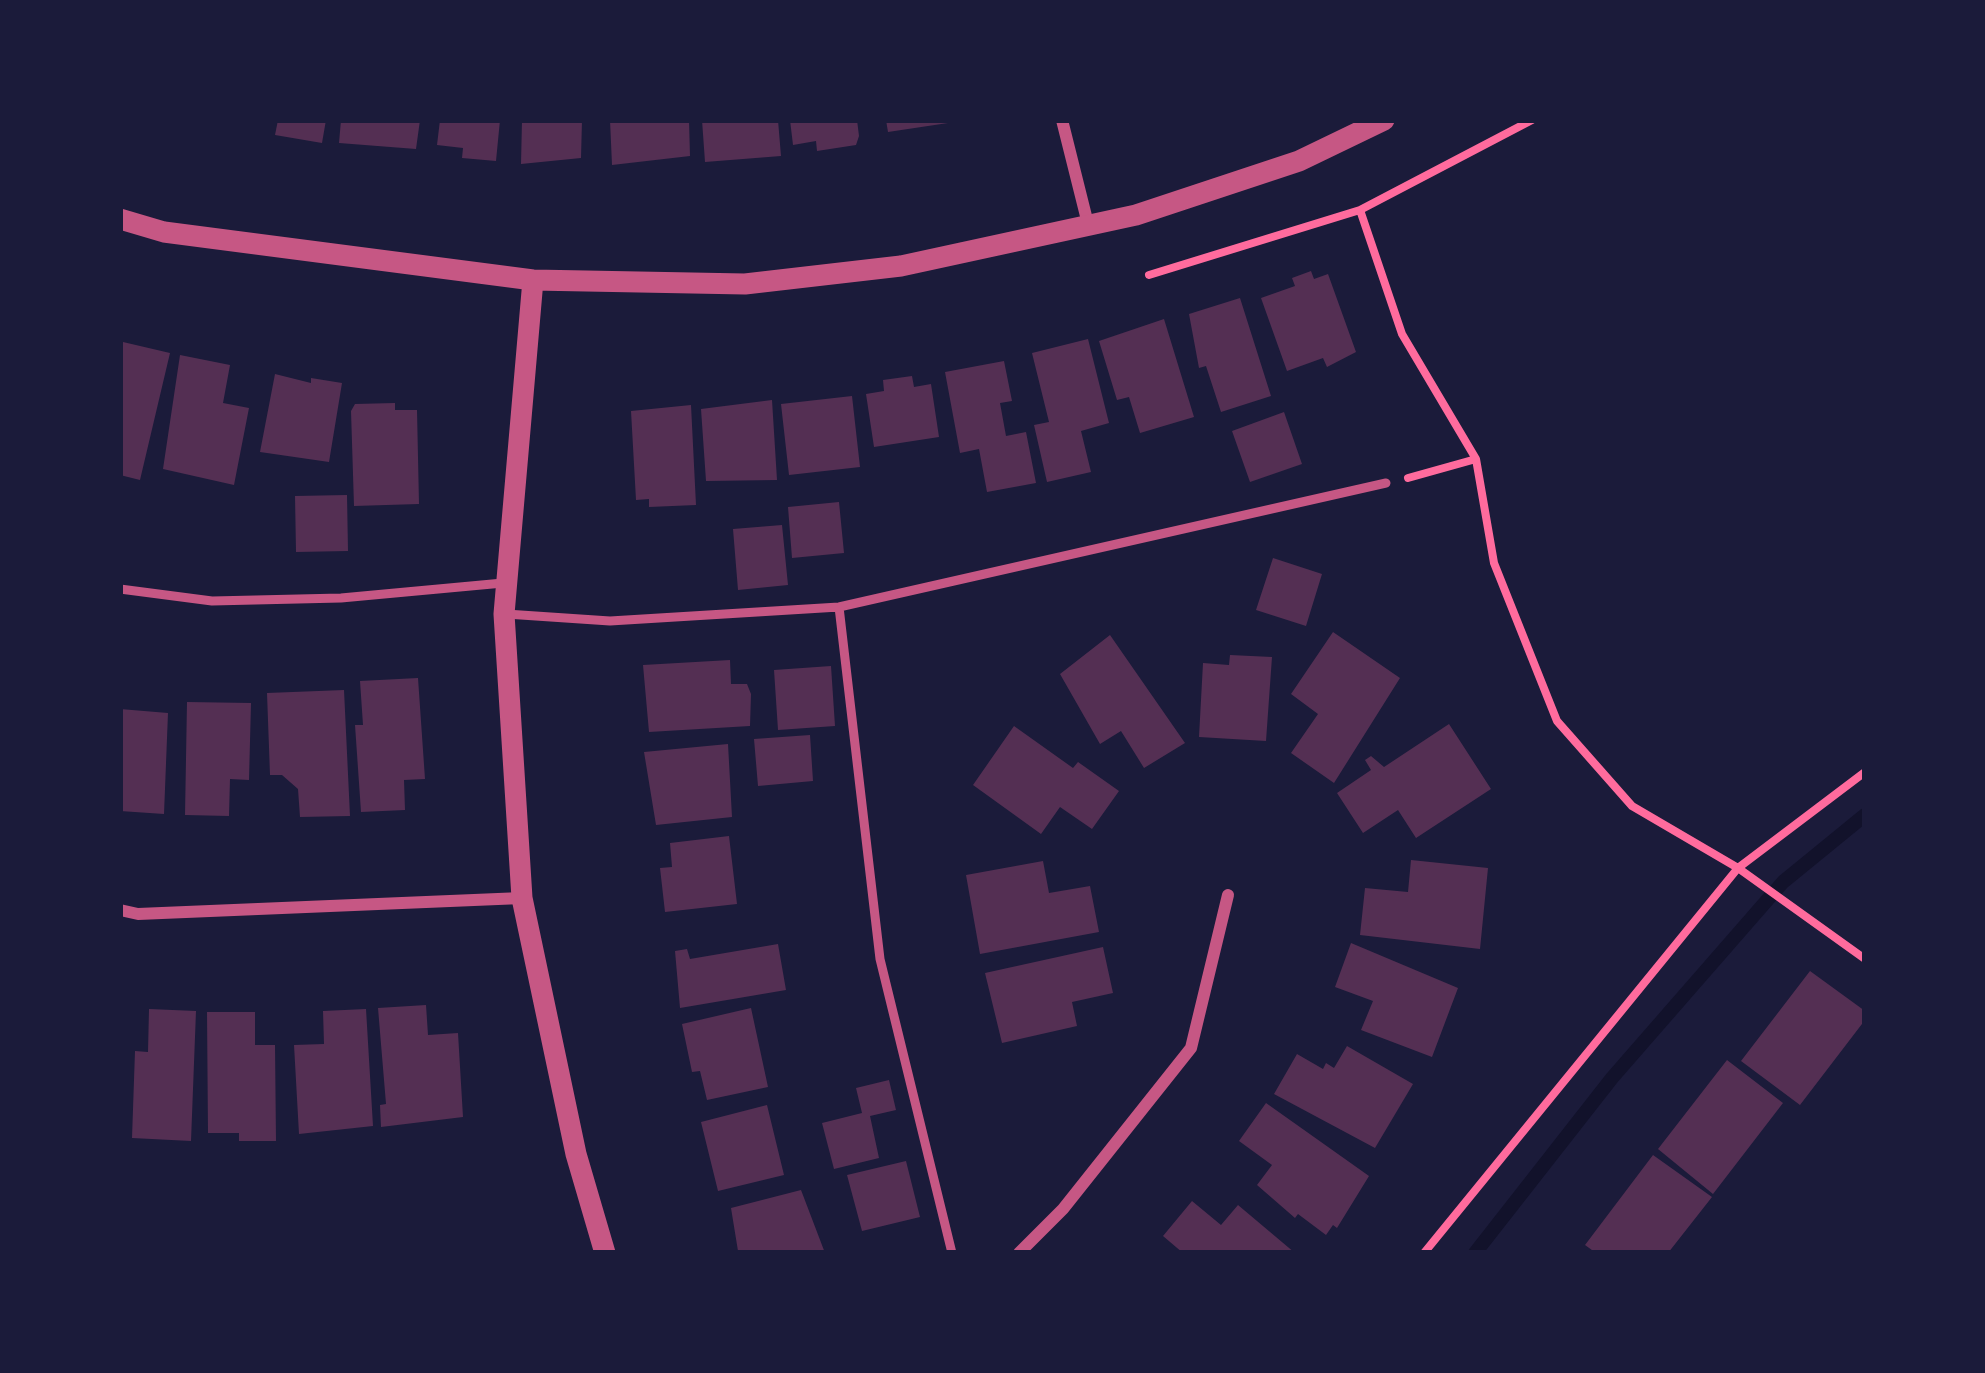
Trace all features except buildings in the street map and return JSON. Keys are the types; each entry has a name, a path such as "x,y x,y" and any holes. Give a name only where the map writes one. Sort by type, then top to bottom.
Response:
{"street":[{"path":"1062,120 1088,224"},
{"path":"120,219 164,232 532,280 745,284 901,266 1184,202 1299,161 1384,120"},
{"path":"532,280 504,614 523,898 576,1154 604,1253"},
{"path":"1019,1253 1063,1209 1191,1048 1228,895"},
{"path":"120,910 138,914 523,898"}],"lane":[{"path":"504,614 610,621 839,608 1386,483"},
{"path":"120,589 212,601 341,598 507,583"},
{"path":"839,608 880,959 952,1253"}],"path":[{"path":"1149,275 1360,210 1532,120"},
{"path":"1360,210 1402,334 1476,459 1494,563 1558,721 1632,806 1738,868 1796,914 1865,959"},
{"path":"1386,483 1476,459"},
{"path":"1424,1253 1738,868 1865,772"}],"waterway":[{"path":"1475,1253 1612,1078 1783,882 1865,815"}]}
